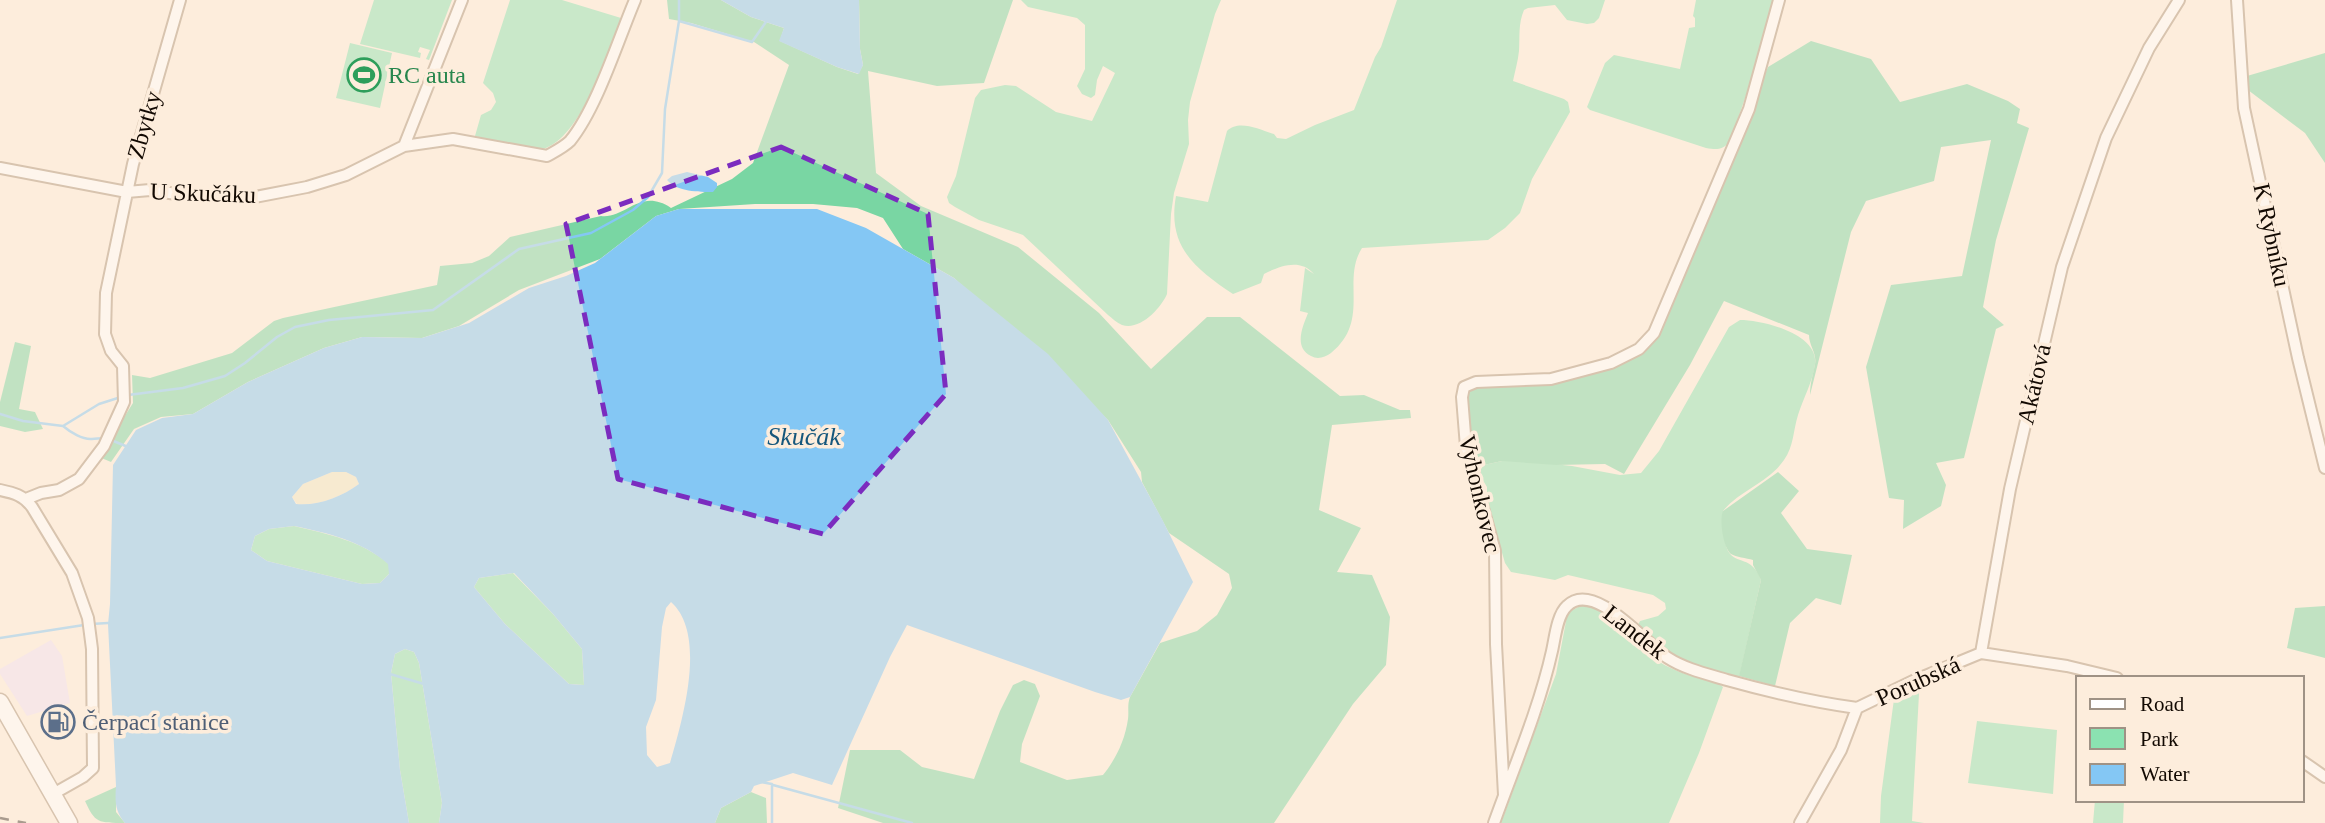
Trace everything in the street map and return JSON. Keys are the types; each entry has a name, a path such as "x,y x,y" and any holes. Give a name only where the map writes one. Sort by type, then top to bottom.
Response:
{"main road":[{"path":"0,702 69,823"}],"street":[{"name":"Zbytky","path":"26,499 59,490 79,479 104,446 124,396 123,366 111,351 105,334 106,293 133,164 180,0"},
{"path":"404,146 462,0"},
{"name":"U Skučáku","path":"0,168 127,192 150,190 250,198 307,187 346,175 404,146 453,139 547,156 569,143 594,100 635,0"},
{"name":"Vyhonkovec","path":"1494,823 1504,795 1496,644 1495,551 1466,447 1462,397 1464,387 1476,382 1551,379 1611,363 1639,349 1654,333 1749,109 1779,0"},
{"name":"Akátová","path":"1981,653 2010,489 2062,267 2106,138 2149,48 2179,0"},
{"name":"K Rybníku","path":"2237,0 2244,108 2298,358 2325,468"},
{"path":"0,490 26,499 72,573 88,618 92,649 93,768 53,794"},
{"name":"Landek","path":"1504,795 1549,665 1560,618 1567,606 1578,600 1593,600 1606,607 1658,652 1676,663 1781,695 1857,708"},
{"path":"1981,653 2067,666 2109,676"},
{"name":"Porubská","path":"1800,823 1841,750 1857,708 1981,653"},
{"path":"2304,762 2325,777"}],"highlighted area":[{"path":"781,147 928,214 946,394 823,534 618,479 566,224"}],"shaded area":[{"path":"51,640 62,656 70,703 27,716 0,674 0,669"}],"green space":[{"path":"374,0 452,0 429,60 426,59 430,50 420,47 420,58 360,44"},
{"path":"510,0 562,0 621,18 600,73 579,115 553,145 538,150 515,148 475,136 481,115 491,110 496,102 493,93 483,83"},
{"path":"667,0 721,0 751,17 784,28 780,41 858,74 863,65 859,0 1013,0 984,83 937,86 868,71 876,173 921,206 1018,247 1099,313 1151,369 1207,317 1240,317 1340,396 1364,395 1400,410 1410,410 1411,418 1332,425 1319,510 1361,528 1337,572 1372,575 1390,617 1386,665 1353,704 1274,823 883,823 838,808 850,750 900,750 922,767 974,779 1013,685 1024,680 1035,684 1040,696 1022,744 1020,762 1067,780 1103,775 1122,742 1127,727 1130,697 1160,643 1197,631 1217,615 1232,588 1229,574 1169,533 1142,482 1141,472 1108,420 954,278 903,249 883,218 857,208 813,204 755,204 679,209 656,216 600,259 519,290 459,326 422,338 362,337 324,348 248,382 193,414 161,417 134,429 111,462 99,457 133,403 132,375 150,378 232,353 274,321 283,318 437,285 440,266 472,263 489,256 510,237 610,216 642,202 660,202 671,208 732,179 753,163 789,65 754,42 669,19"},
{"path":"1021,0 1221,0 1190,102 1189,144 1174,193 1171,214 1167,294 1155,312 1136,325 1122,325 1108,315 1023,235 979,220 949,203 947,197 956,176 975,98 981,90 1005,85 1016,86 1056,112 1092,121 1115,73 1103,66 1095,95 1091,98 1082,94 1077,86 1085,69 1085,25 1077,18 1028,7"},
{"path":"1397,0 1605,0 1599,18 1594,23 1587,24 1567,20 1555,5 1524,10 1513,81 1564,99 1568,102 1570,112 1532,179 1520,213 1488,240 1362,248 1354,274 1350,327 1331,353 1321,358 1314,357 1302,347 1301,336 1308,313 1300,311 1305,268 1314,274 1303,266 1283,266 1264,274 1261,283 1233,294 1206,275 1186,254 1176,229 1176,196 1208,202 1227,131 1232,128 1250,127 1286,139 1354,110 1381,47"},
{"path":"1696,0 1774,0 1756,66 1730,142 1719,149 1706,148 1590,110 1587,107 1605,63 1614,55 1680,69 1689,28 1695,27 1693,16"},
{"path":"1811,41 1871,59 1900,102 1967,84 2008,101 2020,109 2017,123 2029,128 1996,240 1983,307 2004,325 1996,329 1964,458 1936,463 1946,485 1941,506 1903,529 1904,500 1889,498 1866,367 1891,285 1962,276 1991,140 1941,147 1934,181 1866,201 1851,232 1810,395 1815,360 1809,335 1724,301 1690,365 1624,474 1605,464 1556,465 1502,461 1475,467 1469,433 1467,390 1470,386 1613,366 1647,349 1768,67"},
{"name":"RC auta","path":"350,43 392,53 380,108 336,98"},
{"path":"2325,53 2325,163 2305,133 2248,90 2247,76"},
{"path":"1740,320 1775,326 1799,337 1814,353 1815,364 1798,415 1792,444 1784,460 1770,475 1737,497 1723,511 1724,537 1728,551 1735,558 1753,567 1761,580 1739,678 1669,657 1637,627 1640,621 1658,616 1666,609 1665,603 1653,595 1568,575 1555,580 1511,572 1505,563 1487,501 1487,487 1481,477 1481,469 1484,465 1502,461 1523,461 1620,475 1641,473 1659,451 1729,327"},
{"path":"15,342 31,346 19,409 35,412 43,429 25,432 0,426 0,402"},
{"path":"1778,472 1799,491 1781,513 1807,549 1852,555 1841,605 1816,598 1790,623 1775,686 1739,676 1761,580 1753,560 1728,551 1721,520 1723,511"},
{"path":"294,526 344,539 368,549 389,564 389,574 380,583 362,584 267,561 251,550 255,536 269,529"},
{"path":"513,573 582,649 584,685 569,684 505,624 474,587 479,578"},
{"path":"1580,606 1604,611 1665,665 1723,687 1669,823 1501,823 1556,674 1567,616"},
{"path":"2325,606 2325,658 2287,648 2295,608"},
{"path":"405,649 414,652 419,663 442,803 439,823 409,823 400,770 391,673 395,654"},
{"path":"1917,686 1919,694 1912,821 1924,823 1880,823 1881,796 1895,695"},
{"path":"1977,721 2057,730 2053,794 1968,783"},
{"path":"116,787 116,812 125,823 109,823 95,818 85,801"},
{"path":"751,792 766,798 767,823 715,823 721,808"},
{"path":"2095,802 2124,802 2123,823 2093,823"}],"sand":[{"path":"332,472 346,472 356,477 359,484 330,500 297,504 292,497 303,484"}],"water":[{"path":"721,0 859,0 863,65 859,74 779,41 784,28 751,17"},
{"path":"687,172 708,177 717,183 717,187 713,192 701,192 676,187 667,180"},
{"name":"Skučák","path":"679,209 817,209 866,228 954,278 1048,354 1108,420 1193,582 1130,697 1121,700 1095,692 907,625 832,785 793,773 754,786 751,792 721,808 715,823 439,823 442,803 419,663 414,652 405,649 395,654 391,673 400,770 409,823 125,823 117,810 116,802 108,624 113,465 136,430 162,418 193,414 248,382 324,348 362,337 422,338 469,323 529,288 595,263 656,216","holes":["332,472 346,472 356,477 359,484 329,500 296,504 292,497 303,484","294,526 344,539 378,556 388,564 389,574 380,583 362,584 267,561 251,550 255,536 269,529","514,573 582,649 584,685 569,684 505,624 474,587 479,578","671,602 682,617 688,635 689,679 670,763 657,767 647,755 646,727 656,700 666,608"]}],"waterway":[{"path":"128,395 183,388 225,376 277,337 295,327 329,320 433,310 519,249 591,233 633,210 648,197 662,173 665,109 679,21 679,0"},
{"path":"679,21 752,42 768,19"},
{"path":"0,414 23,421 63,426 99,404 121,397"},
{"path":"63,426 85,438 105,438"},
{"path":"111,440 128,447"},
{"path":"91,624 108,623"},
{"path":"0,638 84,625"},
{"path":"390,674 424,684"},
{"path":"761,782 772,784 772,823"},
{"path":"773,785 912,823"}],"railway":[{"path":"0,818 26,823"}],"place":[{"name":"RC auta","path":"364,75"},
{"name":"Čerpací stanice","path":"58,722"}]}
